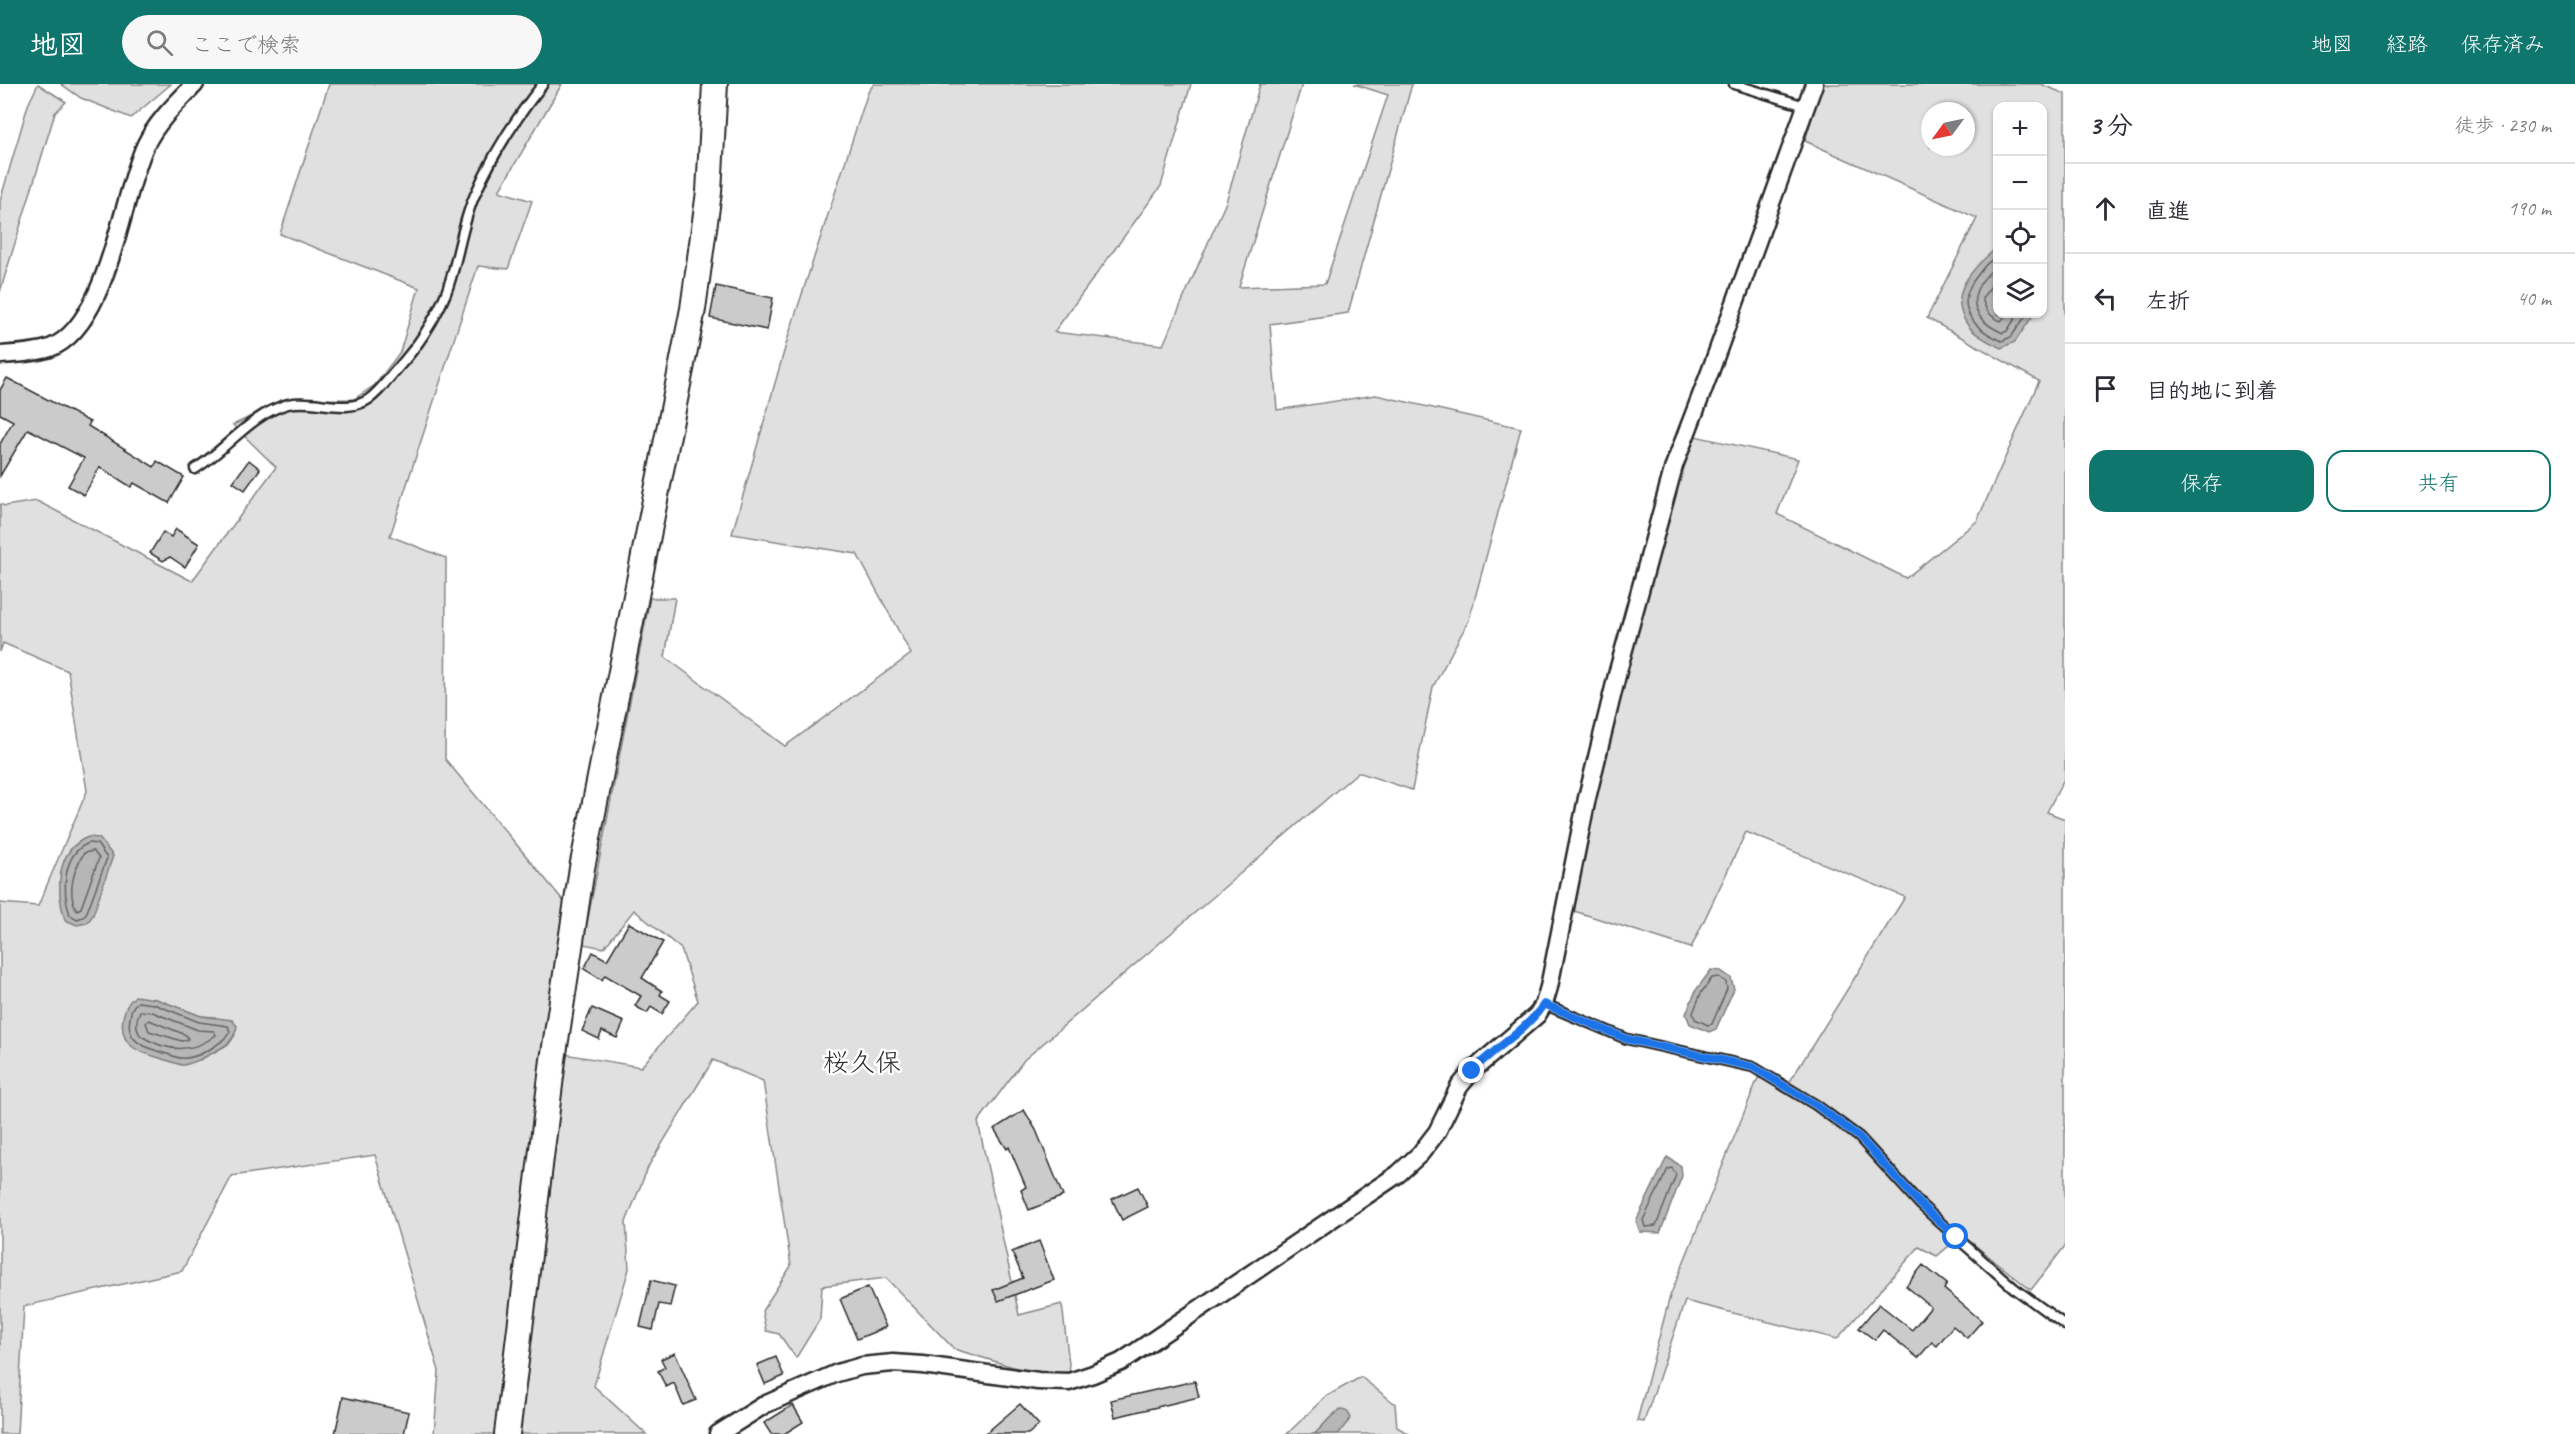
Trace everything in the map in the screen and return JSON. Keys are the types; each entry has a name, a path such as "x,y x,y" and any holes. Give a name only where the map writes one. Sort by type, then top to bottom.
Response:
{"street":[{"path":"0,355 51,348 76,328 98,292 145,146 159,121 195,84"},
{"path":"507,1434 554,1048 582,868 693,309 709,192 715,84"},
{"path":"718,1434 764,1405 837,1373 862,1366 903,1364 1038,1381 1069,1382 1121,1362 1398,1174 1420,1154 1437,1132 1459,1087 1472,1071 1485,1057 1524,1028 1544,1004 1568,903 1587,798 1618,671 1674,466 1814,84"}],"lane":[{"path":"195,469 210,459 236,434 265,414 287,405 306,402 357,405 379,390 419,345 434,321 446,291 473,198 502,140 521,111 543,84"},
{"path":"1734,84 1805,106"},
{"path":"1544,1004 1627,1039 1753,1067 1816,1105 1859,1137 1921,1205 1956,1237 2014,1288 2065,1325"}],"shaded area":[{"path":"38,84 66,102 55,113 0,292 0,201 28,105"},
{"path":"61,84 171,84 131,118 81,98"},
{"path":"329,84 562,84 499,191 532,201 508,269 478,266 390,536 446,558 445,759 567,905 496,1434 434,1434 439,1371 375,1155 232,1176 182,1271 24,1306 17,1434 0,1434 0,903 38,906 87,791 68,671 3,643 0,652 0,504 5,506 37,501 192,581 276,467 233,425 285,400 354,399 375,385 400,352 419,288 280,234","holes":["156,999 201,1016 215,1017 235,1035 229,1044 200,1060"]},
{"path":"874,84 1191,84 1161,186 1054,332 1163,345 1226,202 1260,84 1302,84 1239,287 1325,284 1388,95 1354,84 1412,84 1348,313 1270,324 1277,410 1376,395 1521,428 1469,620 1433,687 1412,790 1358,772 1024,1060 978,1122 1019,1315 1062,1304 1070,1372 1036,1374 954,1349 886,1278 822,1286 820,1319 796,1358 779,1334 766,1331 762,1311 791,1266 763,1081 713,1060 649,1165 626,1222 629,1269 594,1386 646,1434 517,1434 565,1054 641,1067 698,1001 681,949 634,910 604,948 583,944 650,598 675,598 665,657 785,746 911,654 857,554 732,534 789,334 868,92"},
{"path":"1822,84 2041,84 2065,94 2065,777 2047,812 2065,819 2065,1246 2031,1290 1962,1235 1937,1256 1919,1247 1837,1339 1685,1301 1644,1422 1637,1421 1670,1296 1758,1078 1789,1083 1905,897 1746,832 1691,948 1574,911 1596,788 1677,477 1695,436 1798,459 1777,514 1906,578 1977,521 2039,381 1927,318 1977,218 1805,141"},
{"path":"1361,1377 1395,1404 1397,1427 1409,1434 1287,1434 1325,1397"}],"water":[{"path":"1993,251 1993,318 2031,318 2015,342 2001,348 1974,332 1962,313 1961,292 1978,265"},
{"path":"88,837 99,838 113,856 93,915 87,923 77,925 65,920 60,897 61,873 69,851"},
{"path":"1711,970 1721,971 1731,978 1734,989 1716,1029 1709,1032 1690,1024 1686,1014 1696,990"},
{"path":"135,996 156,999 201,1016 232,1020 237,1026 236,1031 232,1039 223,1047 199,1060 183,1065 145,1053 128,1043 123,1029 122,1022 126,1008"},
{"path":"1667,1157 1681,1166 1682,1176 1660,1233 1640,1232 1636,1221"},
{"path":"1340,1410 1347,1411 1351,1418 1338,1434 1314,1434 1333,1415"}],"building":[{"path":"716,286 773,298 767,330 710,318"},
{"path":"7,378 90,422 88,426 154,467 157,461 184,477 169,503 134,483 131,487 100,467 84,495 68,486 84,458 28,429 0,476 0,444 13,421 0,414 0,390"},
{"path":"249,460 260,469 245,490 233,482"},
{"path":"176,529 199,544 185,567 170,557 163,561 150,553 163,532 171,537"},
{"path":"629,923 663,942 642,978 662,991 660,995 670,1001 662,1014 651,1007 647,1013 635,1006 641,996 605,975 602,980 584,969 593,952 607,960"},
{"path":"592,1008 624,1022 617,1038 602,1031 599,1039 582,1031"},
{"path":"1024,1110 1036,1130 1063,1196 1029,1210 1021,1190 1026,1187 1009,1147 1007,1149 994,1129"},
{"path":"1138,1187 1148,1207 1122,1220 1112,1199"},
{"path":"1039,1241 1054,1280 998,1301 993,1290 1023,1278 1012,1252"},
{"path":"1923,1265 1947,1284 1944,1289 1982,1321 1967,1338 1953,1326 1937,1346 1932,1342 1918,1358 1883,1330 1875,1340 1859,1328 1879,1304 1912,1330 1931,1307 1906,1286"},
{"path":"651,1280 675,1286 670,1306 659,1304 653,1330 640,1327"},
{"path":"868,1287 886,1327 857,1339 840,1299"},
{"path":"675,1353 696,1400 683,1405 674,1383 666,1387 658,1371 665,1367 661,1359"},
{"path":"776,1357 784,1376 765,1384 757,1365"},
{"path":"1195,1381 1199,1397 1115,1417 1111,1400"},
{"path":"343,1397 409,1412 404,1434 335,1434"},
{"path":"1020,1404 1039,1425 1028,1434 985,1434"},
{"path":"793,1405 803,1422 784,1434 771,1434 764,1423"}],"district":[{"name":"桜久保","path":"862,1062"}],"route":[{"path":"1472,1071 1485,1057 1524,1028 1544,1004 1627,1039 1753,1067 1816,1105 1859,1137 1921,1205 1956,1237"}]}
